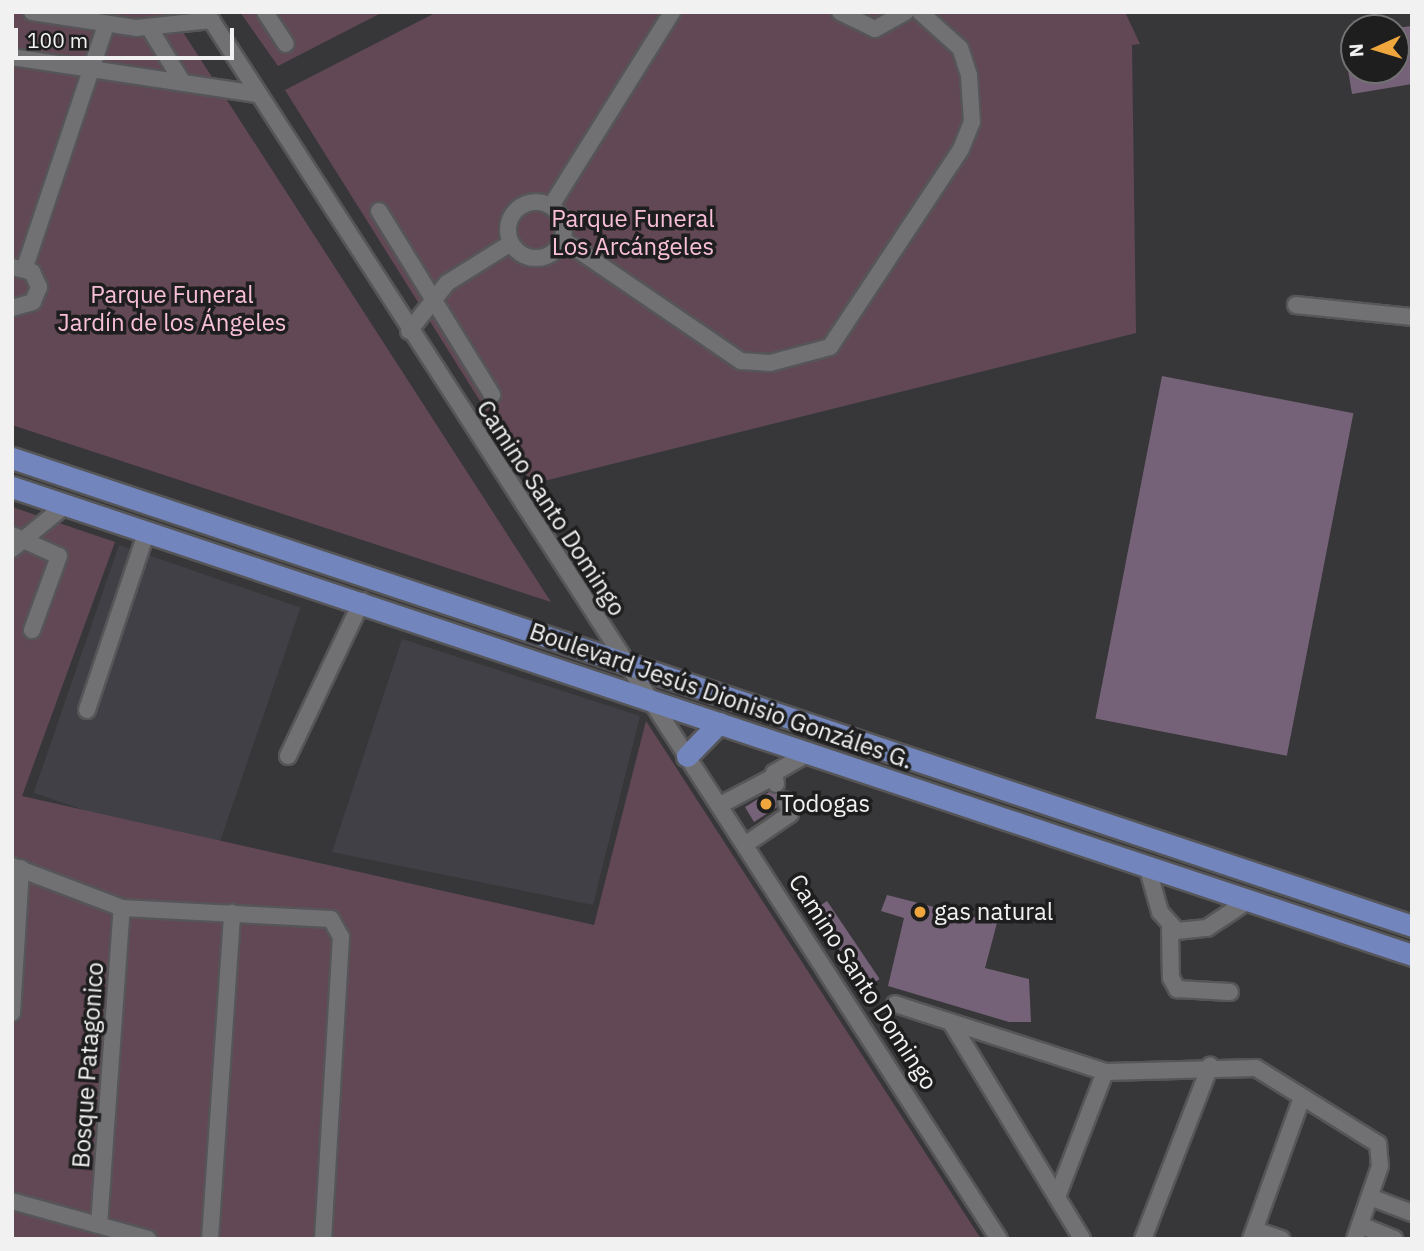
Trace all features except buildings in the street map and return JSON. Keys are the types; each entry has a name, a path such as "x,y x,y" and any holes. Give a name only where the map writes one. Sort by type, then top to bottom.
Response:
{"main road":[{"name":"Boulevard Jesús Dionisio Gonzáles G.","path":"12,458 1412,926"},
{"name":"Boulevard Jesús Dionisio Gonzáles G.","path":"12,487 68,503 362,601 650,701 1412,955"},
{"path":"687,756 719,723"}],"street":[{"path":"32,12 106,25 150,29 209,16"},
{"path":"265,12 286,44"},
{"path":"551,206 672,12"},
{"path":"840,12 875,29 906,12"},
{"path":"562,239 741,361 770,363 830,347 961,149 972,121 969,75 960,48 920,12"},
{"name":"Camino Santo Domingo","path":"209,16 409,331 746,844 999,1239"},
{"path":"12,308 26,307 38,295 37,278 19,267 106,25"},
{"path":"150,29 183,83"},
{"path":"12,57 257,94"},
{"path":"533,202 551,206 562,220 562,239 543,257 524,256 511,243 508,225 517,209 533,202"},
{"path":"379,211 492,395"},
{"path":"409,331 433,296 511,243"},
{"path":"1296,305 1412,317"},
{"path":"16,541 68,503"},
{"path":"87,710 147,531"},
{"path":"16,541 59,556 32,630"},
{"path":"288,756 362,601"},
{"path":"720,805 775,782 808,753"},
{"path":"746,844 790,814 786,801"},
{"path":"12,1013 16,865 122,908 331,919 341,937 323,1239"},
{"path":"1147,866 1170,928 1171,978 1177,989 1230,992"},
{"path":"1170,928 1201,930 1249,900"},
{"name":"Bosque Patagonico","path":"99,1225 122,908"},
{"path":"210,1239 232,913"},
{"path":"895,1004 1105,1072 1210,1066 1256,1068 1378,1144 1382,1158 1358,1232 1394,1239"},
{"path":"952,1024 1082,1239"},
{"path":"1143,1239 1210,1066"},
{"path":"1056,1197 1105,1072"},
{"path":"1281,1239 1253,1234 1302,1097"},
{"path":"1370,1197 1412,1213"},
{"path":"12,1201 148,1239"}],"shaded area":[{"path":"119,545 301,608 215,855 34,793"},
{"path":"402,639 640,716 593,905 332,852"}],"green space":[{"name":"Parque Funeral Jardín de los Ángeles","path":"12,12 170,12 551,602 12,425"},
{"path":"240,12 383,12 278,66"},
{"name":"Parque Funeral Los Arcángeles","path":"437,12 1125,12 1140,44 1132,45 1136,333 532,484 285,90"},
{"path":"12,507 115,542 22,796 594,925 646,721 981,1239 12,1239"}],"place":[{"name":"Todogas","path":"766,804"},
{"name":"gas natural","path":"920,912"}]}
